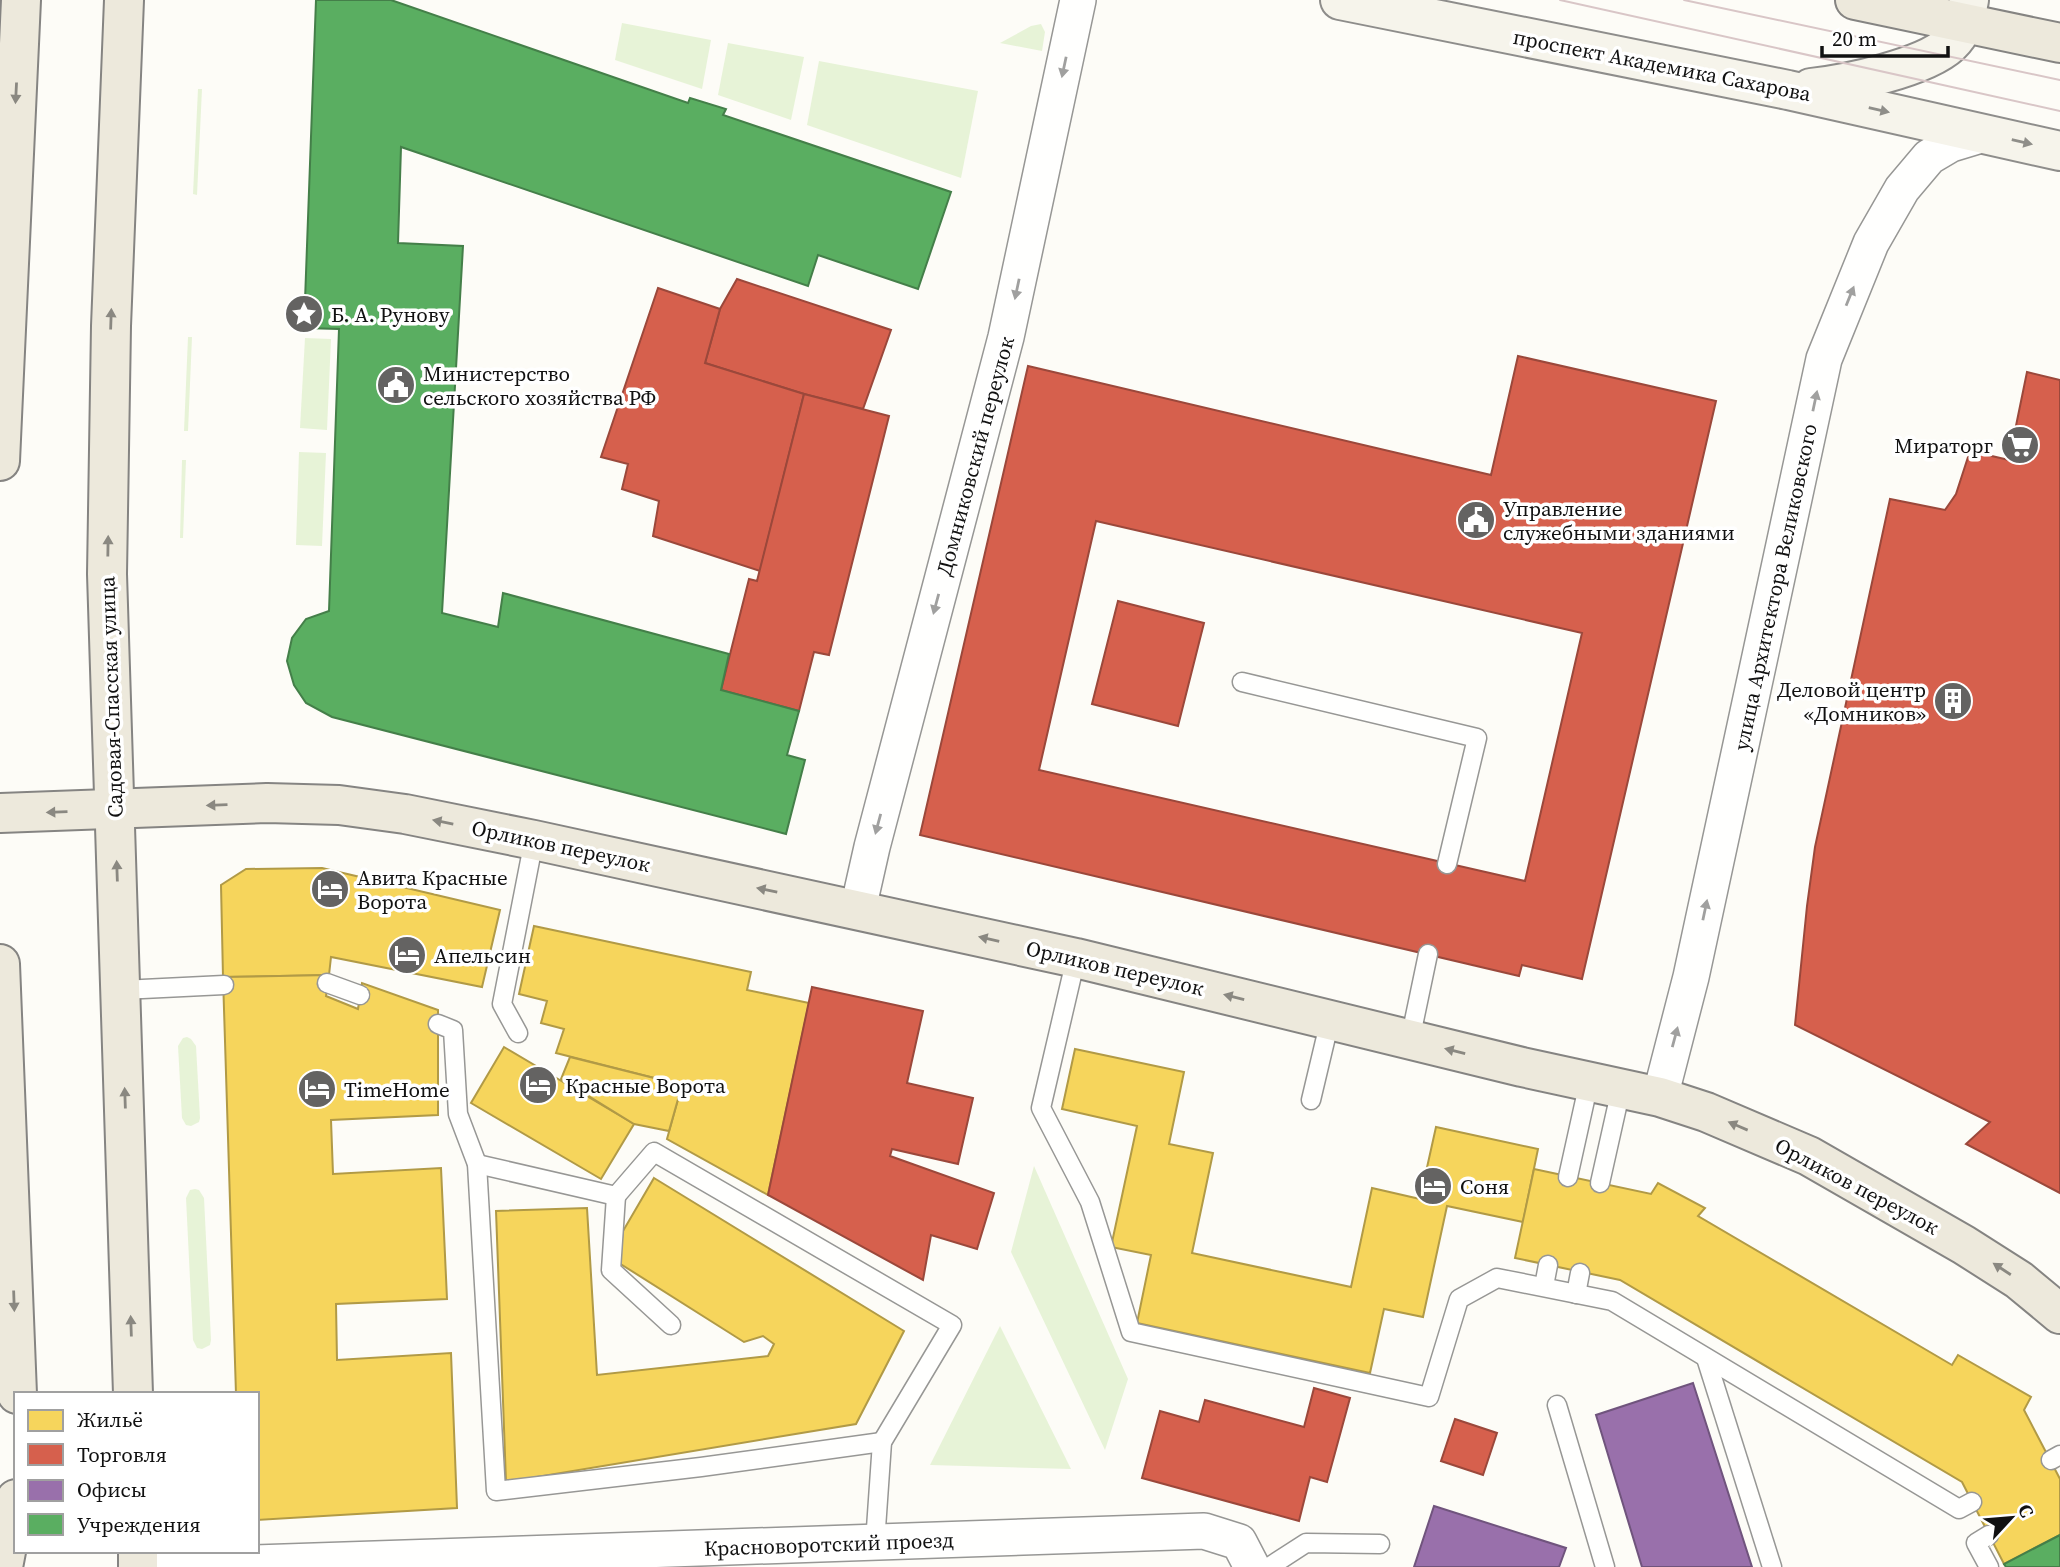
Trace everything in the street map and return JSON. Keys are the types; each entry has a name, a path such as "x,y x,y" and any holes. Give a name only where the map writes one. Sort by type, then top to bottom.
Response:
{"main road":[{"name":"Садовая-Спасская улица","path":"124,0 111,326 107,574 133,1392"},
{"name":"проспект Академика Сахарова","path":"1340,0 1788,90 2060,151"},
{"path":"1855,0 1967,11 2060,43"},
{"path":"1788,90 1841,85 1937,54 1951,43 1967,11"},
{"path":"0,461 13,24"},
{"name":"Орликов переулок","path":"0,813 267,803 339,805 405,814 859,909 1660,1097 1706,1112 1809,1156 1964,1245 2019,1280 2059,1311"},
{"path":"0,964 6,1245 17,1392"},
{"path":"3,1567 14,1509"}],"street":[{"name":"Домниковский переулок","path":"859,909 872,847 1006,337 1078,0"},
{"name":"улица Архитектора Великовского","path":"1660,1097 1691,977 1824,359 1871,243 1902,189 1929,157 1951,144 1984,134"},
{"name":"Красноворотский проезд","path":"138,1567 610,1559 875,1543 1204,1531 1239,1542 1252,1567"}],"lane":[{"path":"1242,682 1478,738 1447,864"},
{"path":"518,1033 502,1004 534,840"},
{"path":"1410,1040 1429,954"},
{"path":"1076,958 1041,1108 1090,1202 1131,1332 1429,1397 1459,1299 1497,1278 1544,1286 1612,1301 1958,1509 1972,1502"},
{"path":"327,983 360,995"},
{"path":"122,990 224,985"},
{"path":"1311,1100 1330,1020"},
{"path":"438,1024 453,1030 458,1114 477,1164 496,1491 882,1442"},
{"path":"1568,1177 1605,1085"},
{"path":"1600,1183 1605,1085"},
{"path":"671,1325 611,1270 616,1196 654,1152 952,1325 882,1442 875,1543"},
{"path":"477,1164 616,1196"},
{"path":"1544,1286 1548,1265"},
{"path":"1576,1294 1580,1272"},
{"path":"1706,1358 1772,1567"},
{"path":"1557,1405 1605,1567"},
{"path":"1989,1535 1976,1542 1989,1567"},
{"path":"1269,1567 1306,1543 1380,1544"}],"green space":[{"path":"622,23 711,40 702,89 615,60"},
{"path":"1041,24 1045,32 1042,51 1000,43 1031,26"},
{"path":"728,43 804,57 791,120 718,95"},
{"path":"819,61 978,91 961,178 807,125"},
{"path":"198,89 202,89 197,195 193,194"},
{"path":"188,337 192,337 188,431 184,431"},
{"path":"305,338 331,339 327,430 300,428"},
{"path":"299,452 326,453 322,546 296,545"},
{"path":"182,460 186,460 183,538 180,538"},
{"path":"187,1037 196,1046 200,1118 199,1122 191,1126 186,1125 182,1118 178,1046 183,1038"},
{"path":"1034,1166 1128,1379 1105,1450 1011,1252"},
{"path":"190,1190 199,1190 204,1198 211,1340 210,1345 202,1349 197,1348 193,1340 186,1198"},
{"path":"1000,1326 1071,1469 930,1465"}],"building: Жильё":[{"path":"322,868 500,910 482,987 331,957 329,975 223,977 221,885 246,869"},
{"path":"534,926 751,972 747,990 809,1003 768,1195 667,1139 682,1085 556,1053 564,1029 541,1023 547,1001 519,994"},
{"path":"329,975 326,996 358,1009 362,983 438,1010 438,1115 331,1120 333,1174 441,1168 447,1299 336,1304 337,1360 451,1353 457,1508 259,1520 259,1392 236,1392 223,977"},
{"path":"504,1047 634,1124 601,1179 471,1103"},
{"path":"1075,1049 1184,1072 1169,1144 1213,1153 1192,1253 1351,1287 1372,1188 1420,1199 1436,1127 1538,1149 1523,1222 1447,1206 1423,1317 1384,1309 1370,1373 1137,1323 1151,1255 1111,1247 1137,1126 1062,1109"},
{"path":"570,1057 682,1085 669,1131 634,1124 561,1079"},
{"path":"1534,1169 1651,1194 1658,1183 1705,1208 1698,1216 1952,1365 1958,1355 2031,1397 2024,1410 2060,1479 2060,1535 2004,1564 1962,1482 1620,1280 1515,1258"},
{"path":"654,1178 904,1331 856,1424 506,1482 496,1211 587,1208 597,1375 768,1356 774,1344 763,1336 744,1342 619,1263 623,1231"}],"building: Торговля":[{"path":"737,279 891,330 863,409 705,363 720,309"},
{"path":"658,288 720,309 705,363 804,394 760,571 653,536 659,501 622,489 628,464 601,457"},
{"path":"1518,356 1716,401 1582,979 1522,965 1519,976 920,835 1028,366 1491,475","holes":["1096,521 1582,633 1525,881 1039,770"]},
{"name":"Деловой центр «Домников»","path":"2027,372 2060,380 2060,1193 1966,1144 1990,1122 1795,1025 1815,847 1890,499 1945,510 1956,494 1970,451 2009,460"},
{"path":"804,394 889,416 829,655 814,652 799,711 721,690 749,579 757,581"},
{"path":"1118,601 1204,623 1178,726 1092,704"},
{"path":"812,987 923,1011 907,1083 973,1098 958,1164 892,1149 890,1156 994,1193 977,1249 931,1235 923,1280 768,1195"},
{"path":"1314,1388 1350,1398 1327,1482 1310,1477 1299,1521 1142,1478 1160,1411 1199,1422 1205,1400 1304,1427"},
{"path":"1455,1419 1497,1433 1483,1475 1441,1461"}],"building: Офисы":[{"path":"1693,1383 1752,1567 1642,1567 1596,1415"},
{"path":"1434,1506 1566,1548 1559,1567 1414,1567"}],"building: Учреждения":[{"name":"Министерство сельского хозяйства РФ","path":"316,0 391,0 688,103 690,98 726,109 723,115 951,192 918,289 818,255 808,286 401,147 398,243 463,246 442,613 498,627 503,593 729,654 721,690 799,711 787,755 805,760 786,834 332,717 306,703 294,685 287,661 292,638 306,619 329,611 339,329 304,328"},
{"path":"2060,1535 2060,1567 2006,1567 2004,1564"}],"tram line":[{"path":"1560,0 2060,111"},
{"path":"1684,0 2060,80"}],"place":[{"name":"Б. А. Рунову","path":"304,314"},
{"name":"Министерство сельского хозяйства РФ","path":"396,385"},
{"name":"Мираторг","path":"2020,445"},
{"name":"Управление служебными зданиями","path":"1476,520"},
{"name":"Деловой центр «Домников»","path":"1953,701"},
{"name":"Авита Красные Ворота","path":"330,889"},
{"name":"Апельсин","path":"407,955"},
{"name":"Красные Ворота","path":"538,1085"},
{"name":"TimeHome","path":"317,1089"},
{"name":"Соня","path":"1433,1186"}]}
